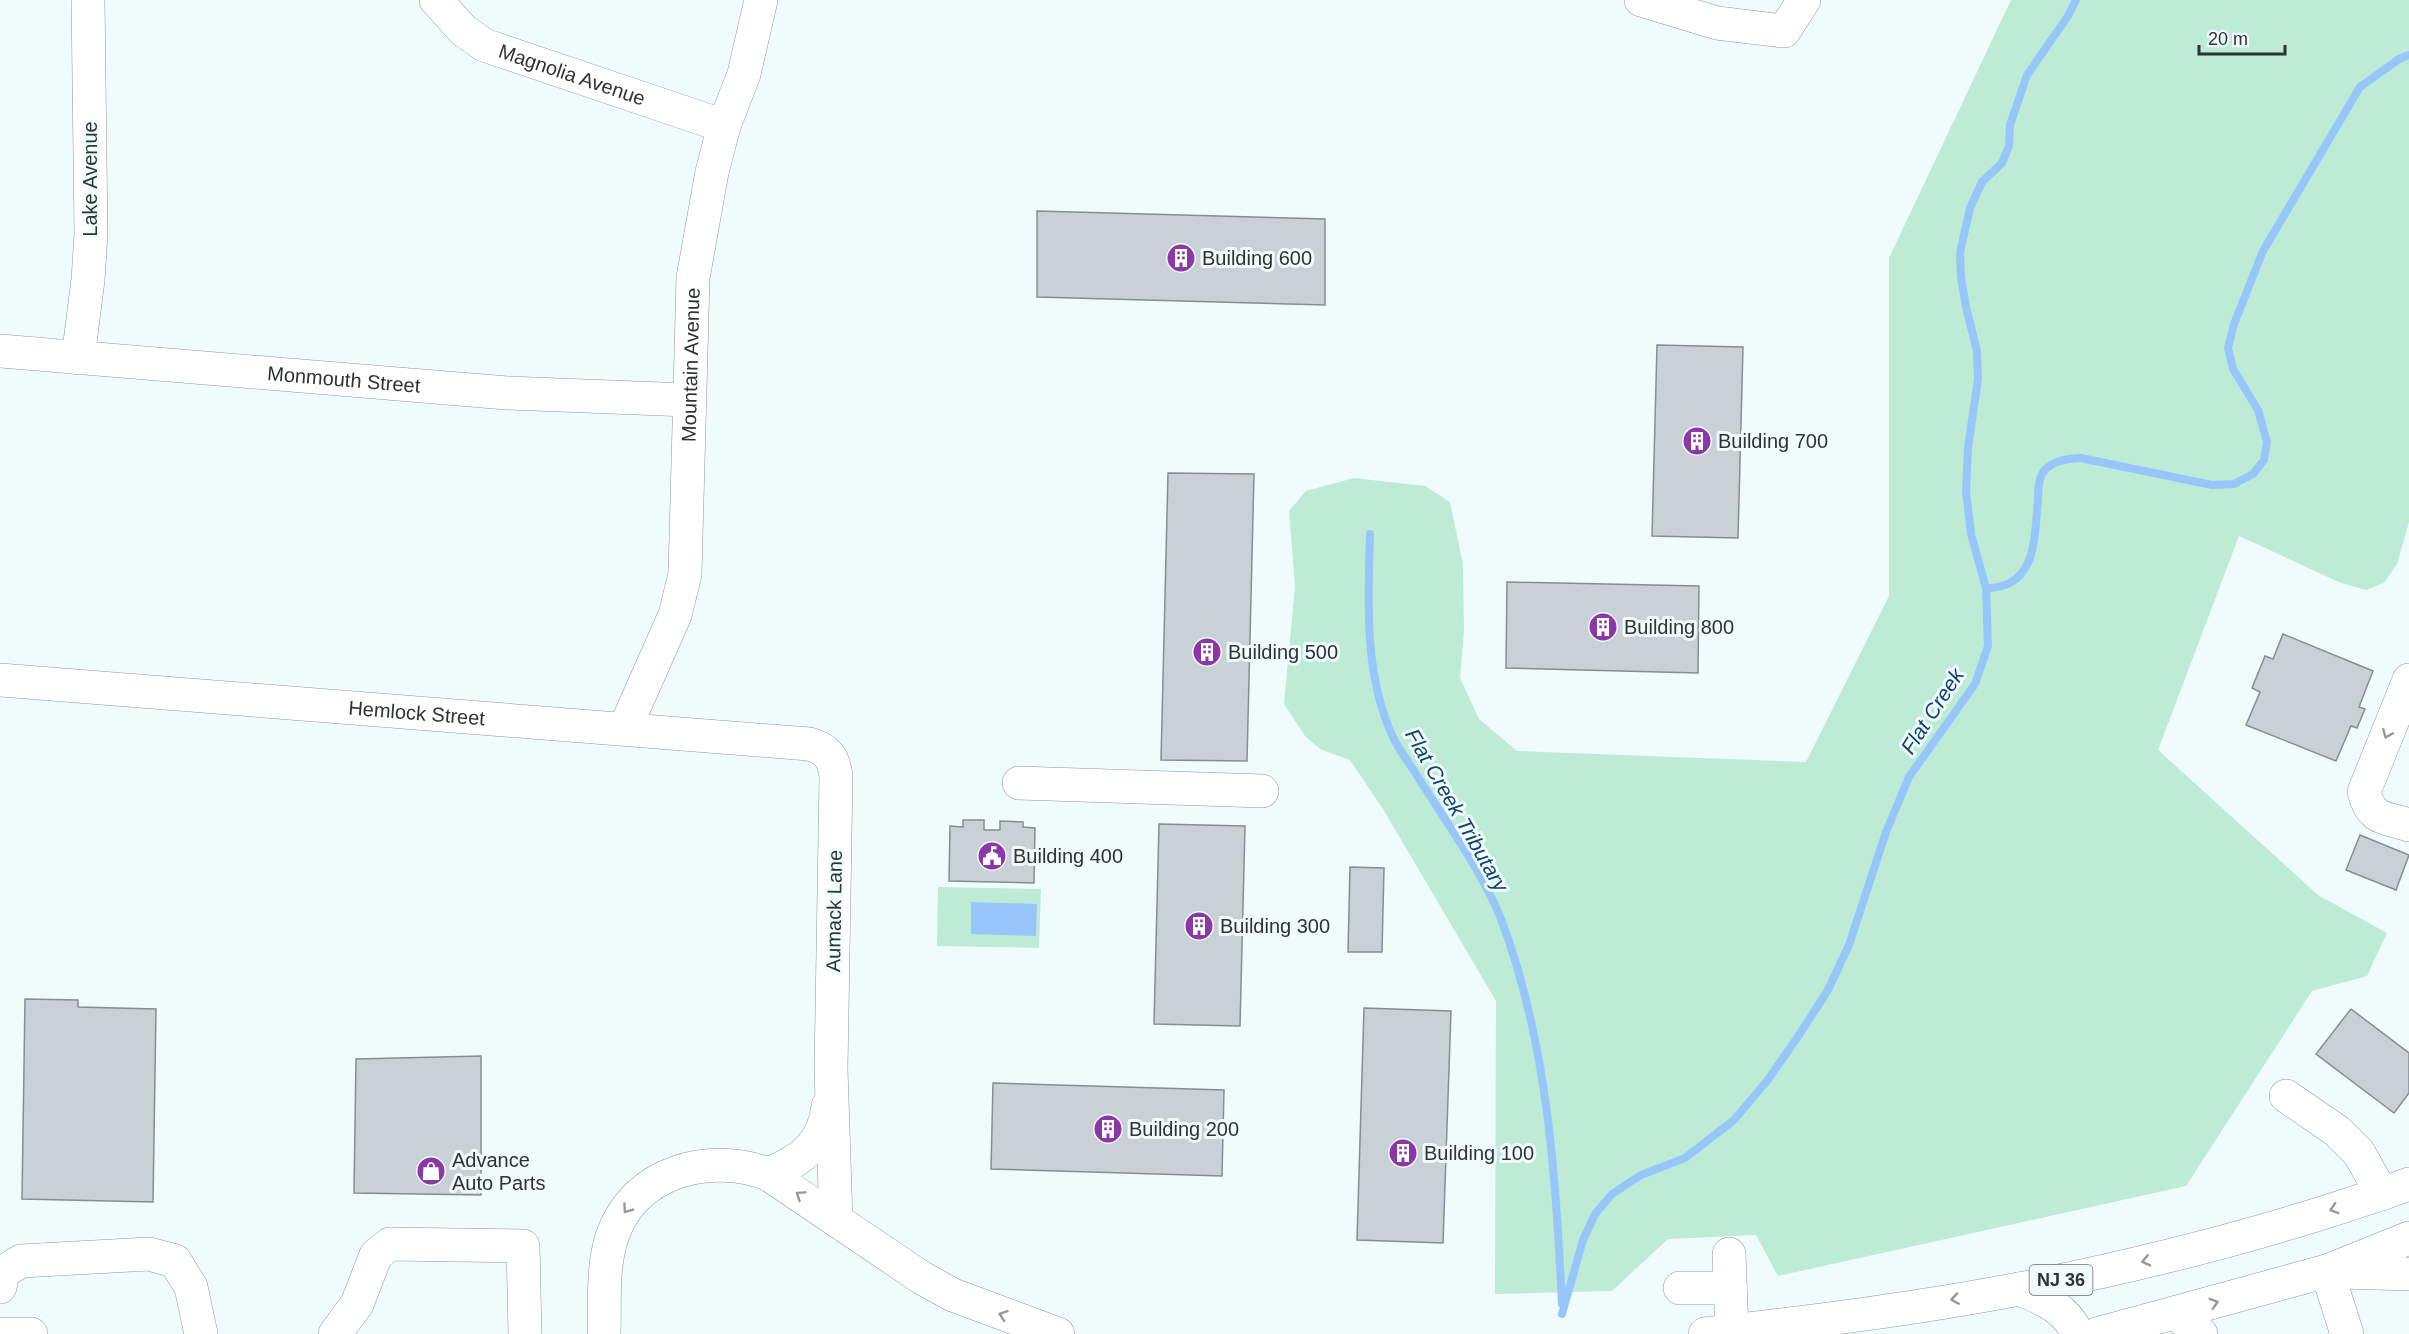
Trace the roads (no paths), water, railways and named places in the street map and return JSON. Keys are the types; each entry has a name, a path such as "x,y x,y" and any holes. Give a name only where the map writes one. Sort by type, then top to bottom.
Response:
{"main road":[{"name":"Lake Avenue","path":"78,358 88,280 91,234 88,0"},
{"name":"Magnolia Avenue","path":"436,0 463,30 484,45 724,126"},
{"name":"Mountain Avenue","path":"625,728 680,599 685,574 693,278 705,204 724,126 744,74 761,0"},
{"path":"1641,0 1717,23 1784,31 1803,0"},
{"name":"Monmouth Street","path":"0,351 507,393 688,400"},
{"name":"Hemlock Street","path":"0,680 809,744 820,747 830,755"},
{"path":"2409,680 2364,792 2367,804 2374,814 2409,825"},
{"name":"Aumack Lane","path":"830,755 834,762 836,777 831,1069 836,1220"},
{"path":"1019,783 1262,791"},
{"name":"Aumack Lane","path":"768,1174 802,1158 817,1138 827,1115 831,1069"},
{"path":"2286,1096 2337,1131 2396,1189"},
{"path":"604,1334 608,1254 612,1237 624,1213 636,1197 662,1178 680,1170 706,1164 749,1167 768,1174 922,1278 953,1295 1058,1334"},
{"name":"NJ 36","path":"1718,1332 1849,1316 2019,1289 2191,1250 2295,1222 2396,1189"},
{"path":"2097,1334 2327,1271 2409,1238"},
{"path":"335,1334 357,1304 376,1255 390,1244 523,1246 525,1334"},
{"path":"0,1287 3,1272 21,1261 149,1254 175,1261 191,1287 201,1334"},
{"path":"1718,1332 1730,1288 1729,1254"},
{"path":"2327,1271 2409,1274"},
{"path":"2327,1271 2347,1334"},
{"path":"1680,1288 1730,1288"},
{"path":"2019,1289 2060,1308 2072,1322 2078,1334"},
{"path":"2176,1314 2201,1334"},
{"path":"0,1334 32,1334"}],"water":[{"path":"971,902 1037,904 1036,936 971,934"}],"waterway":[{"name":"Flat Creek","path":"1562,1314 1583,1240 1595,1214 1612,1194 1641,1175 1685,1158 1734,1120 1767,1081 1797,1038 1828,990 1849,945 1886,832 1909,777 1975,684 1988,646 1986,588 1971,534 1966,491 1968,448 1978,379 1977,351 1966,307 1960,253 1970,208 1982,182 2002,163 2009,146 2010,125 2027,75 2068,16 2076,0"},
{"path":"1986,588 2003,586 2015,580 2024,570 2030,559 2033,545 2040,478 2046,468 2055,463 2081,458 2212,485 2234,484 2253,474 2264,460 2267,442 2258,410 2233,369 2228,348 2234,324 2263,251 2360,87 2399,59 2409,55"},
{"name":"Flat Creek Tributary","path":"1370,534 1370,636 1376,687 1383,711 1397,745 1484,882 1501,919 1517,965 1529,1012 1539,1060 1552,1158 1562,1304"}],"place":[{"name":"Building 600","path":"1181,258"},
{"name":"Building 700","path":"1697,441"},
{"name":"Building 800","path":"1603,627"},
{"name":"Building 500","path":"1207,652"},
{"name":"Building 400","path":"992,856"},
{"name":"Building 300","path":"1199,926"},
{"name":"Building 200","path":"1108,1129"},
{"name":"Building 100","path":"1403,1153"},
{"name":"Advance Auto Parts","path":"431,1171"}]}
